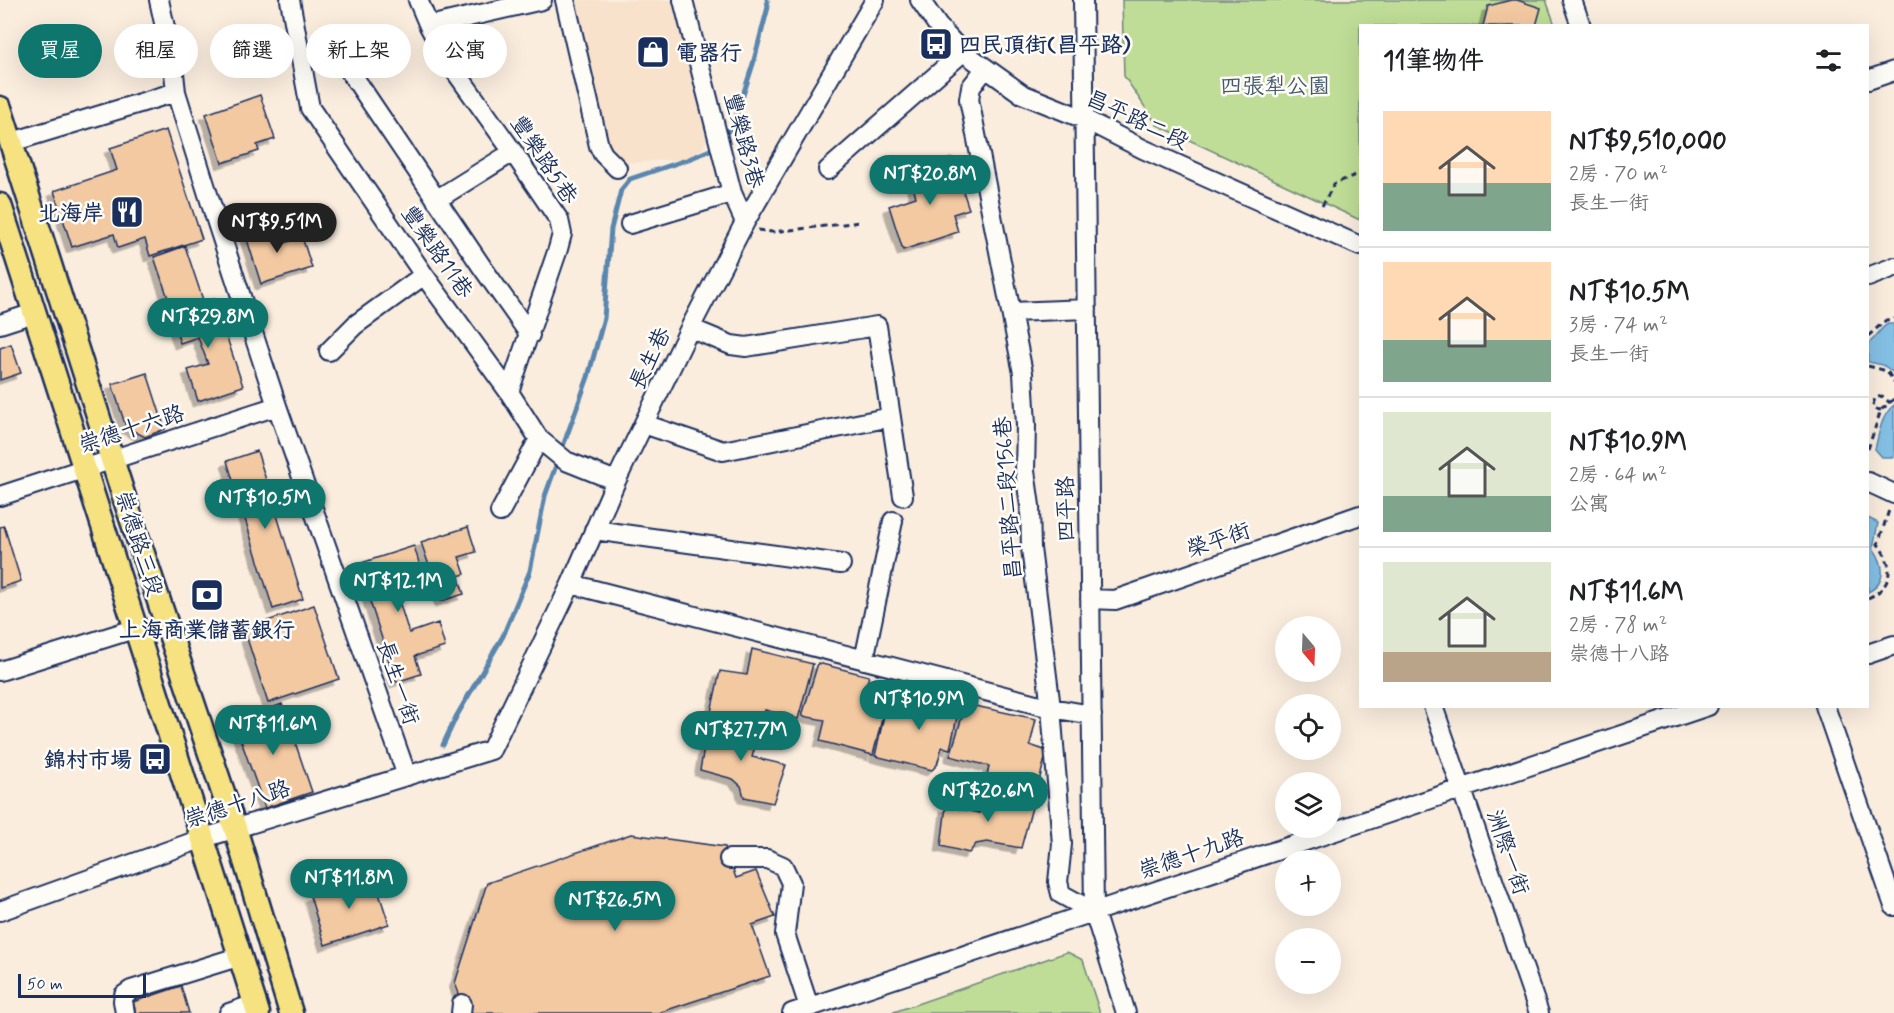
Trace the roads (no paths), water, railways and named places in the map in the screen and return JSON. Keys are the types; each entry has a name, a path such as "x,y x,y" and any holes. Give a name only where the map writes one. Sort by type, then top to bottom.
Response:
{"main road":[{"name":"崇德路三段","path":"0,108 112,460 234,828 291,1013"},
{"name":"崇德路三段","path":"0,205 257,1008"}],"street":[{"name":"長生一街","path":"159,0 174,64 176,92 277,406 407,776"},
{"name":"豐樂路11巷","path":"290,0 310,108 424,275 509,392 539,439 566,461 616,481"},
{"name":"豐樂路5巷","path":"418,0 428,24"},
{"path":"438,24 542,0"},
{"path":"565,0 599,147 618,168"},
{"name":"豐樂路3巷","path":"683,0 732,193 745,222"},
{"name":"長生巷","path":"491,750 690,328 745,222 875,0"},
{"name":"昌平路二段","path":"920,0 938,26 963,52 1022,94 1084,119 1143,149 1359,246"},
{"name":"四平路","path":"1083,0 1094,912 1126,1013"},
{"path":"1572,0 1580,24"},
{"path":"828,170 963,52"},
{"name":"昌平路二段156巷","path":"986,69 971,87 969,99 1023,373 1026,425 1025,471 1030,506 1031,548 1051,708 1062,844 1058,882 1061,894 1094,912"},
{"path":"1869,80 1894,72"},
{"path":"354,78 530,334"},
{"name":"豐樂路5巷","path":"460,78 559,220 562,234 509,392"},
{"path":"12,142 176,92"},
{"path":"436,200 513,152"},
{"path":"630,224 732,193"},
{"path":"1869,277 1894,267"},
{"path":"329,351 355,326 424,275"},
{"path":"1011,312 1086,309"},
{"path":"0,324 34,313"},
{"path":"690,328 732,345 746,347 877,326 903,496"},
{"name":"崇德十六路","path":"0,496 277,406"},
{"path":"644,424 723,451 891,417"},
{"path":"500,512 539,439"},
{"path":"1869,483 1892,502"},
{"name":"榮平街","path":"1090,599 1115,600 1359,515"},
{"path":"864,660 893,521"},
{"path":"594,530 841,564"},
{"path":"571,584 1051,708 1092,714"},
{"path":"0,671 135,629"},
{"path":"1869,654 1894,645"},
{"name":"洲際一街","path":"1434,708 1539,1013"},
{"name":"崇德十九路","path":"801,1010 1702,708"},
{"path":"1826,708 1894,906"},
{"name":"崇德十八路","path":"0,911 234,828 491,750"},
{"path":"729,859 767,859 783,866 791,883 785,934 801,1010"},
{"path":"125,1013 124,995 130,990 241,956"},
{"path":"229,1013 257,1008"}],"water":[{"path":"1888,324 1894,324 1894,373 1883,365 1869,362 1869,342"},
{"path":"1894,405 1894,457 1882,457 1875,449 1879,431 1883,419"},
{"path":"1869,518 1878,523 1873,548 1882,566 1881,578 1869,591"}],"waterway":[{"path":"722,137 733,126 753,64 768,7 767,0"},
{"path":"443,745 456,717 503,636 530,571 545,496 588,377 604,318 611,229 621,190 630,179 689,159 710,150 716,143"}],"place":[{"name":"四民頂街(昌平路)","path":"936,44"},
{"name":"電器行","path":"653,52"},
{"name":"北海岸","path":"127,212"},
{"name":"上海商業儲蓄銀行","path":"207,595"},
{"name":"錦村市場","path":"155,759"}],"park label":[{"name":"四張犁公園","path":"1275,85"}]}
